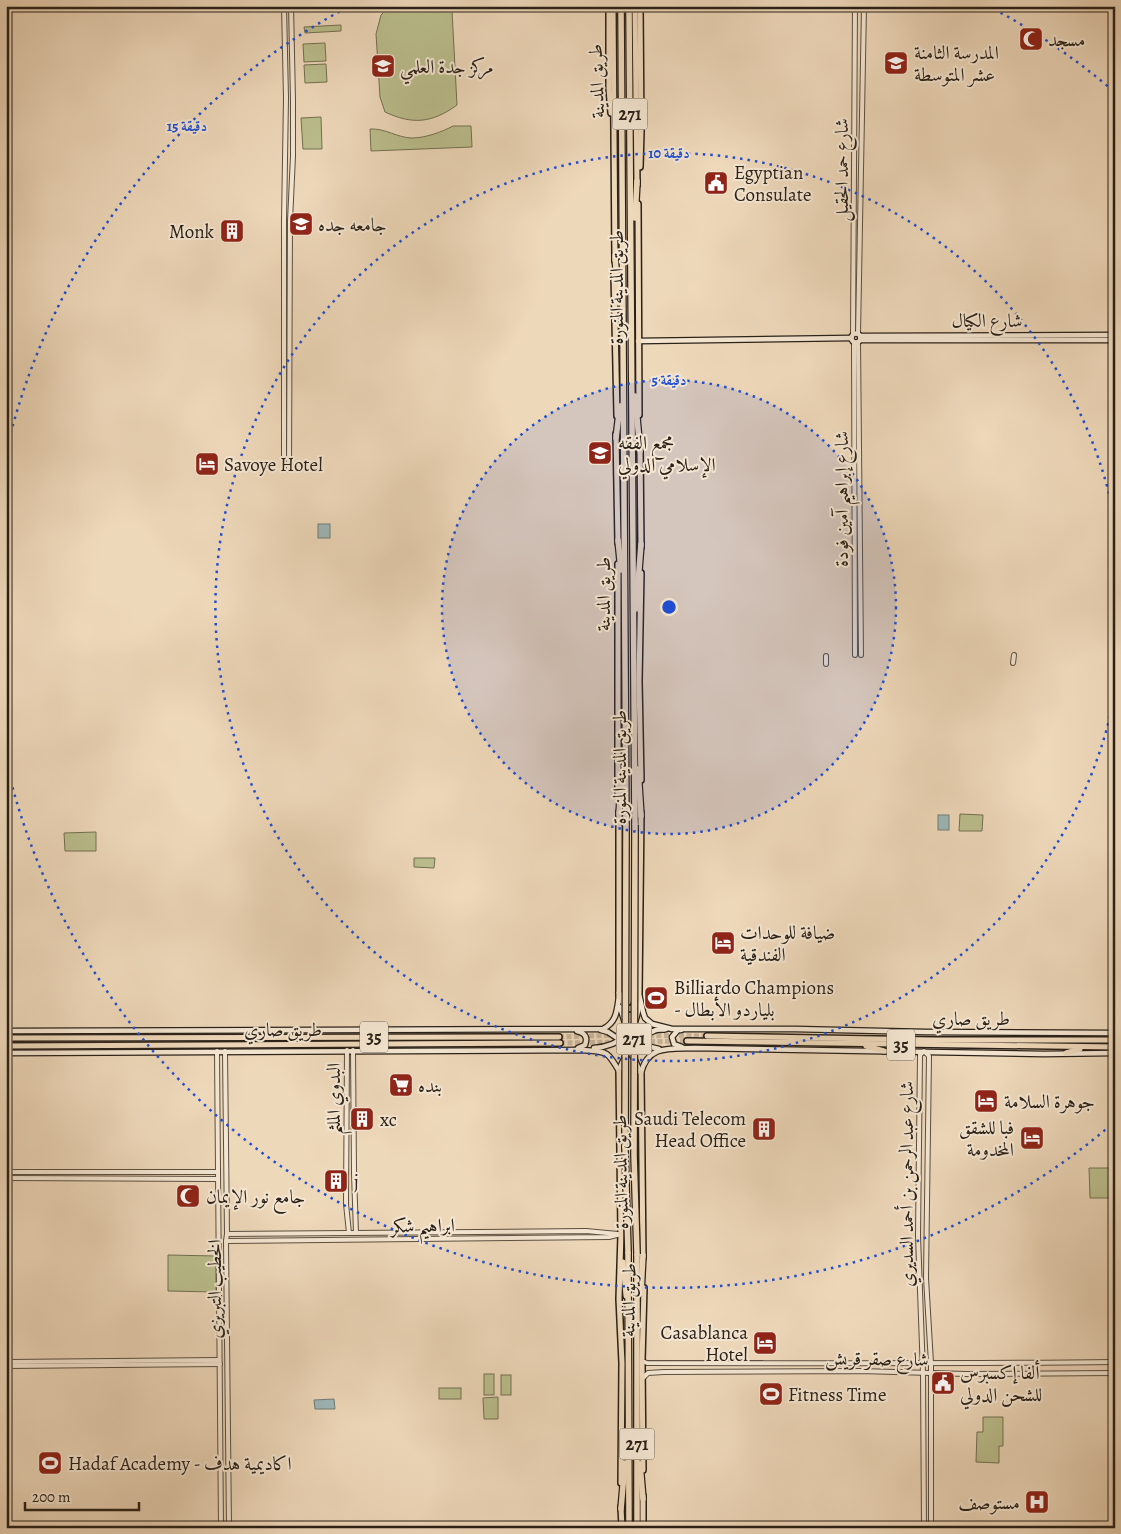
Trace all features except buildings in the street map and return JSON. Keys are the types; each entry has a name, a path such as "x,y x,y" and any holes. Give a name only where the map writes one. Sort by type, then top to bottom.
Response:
{"highway":[{"name":"طريق المدينة المنورة","path":"621,6 626,826 625,1150 628,1252 629,1528"},
{"name":"طريق المدينة المنورة","path":"629,6 635,825 634,1155 640,1254 637,1528"},
{"path":"632,272 637,181"},
{"path":"615,257 623,335"},
{"path":"631,357 640,451"},
{"path":"616,438 623,381"},
{"path":"618,540 625,605"},
{"path":"633,651 641,544"},
{"path":"634,715 641,816"},
{"path":"619,814 625,728"},
{"path":"637,1416 643,1499"},
{"path":"621,1508 628,1431"}],"main road":[{"name":"طريق المدينة","path":"609,6 609,89 615,155"},
{"name":"طريق المدينة","path":"613,6 620,1011 629,1031 638,1041 651,1048 695,1048"},
{"name":"طريق المدينة","path":"583,1050 607,1047 629,1031 638,1014 639,995 641,917 639,681 641,544 635,6"},
{"name":"طريق المدينة","path":"637,193 642,132 640,13 642,6"},
{"name":"شارع الكيال","path":"638,341 1115,335"},
{"name":"شارع الكيال","path":"856,338 1115,340"},
{"path":"619,994 624,1005 629,1010 639,995"},
{"path":"6,1031 603,1029 614,1021 617,1015 619,994"},
{"name":"طريق صاري","path":"639,995 645,1018 652,1024 672,1029 1115,1033"},
{"path":"6,1053 353,1050 559,1043 582,1047 586,1043 585,1035 579,1031 557,1029"},
{"path":"583,1029 608,1032 620,1039 629,1050 641,1073"},
{"name":"طريق المدينة","path":"622,1528 619,1071 629,1050 638,1041 655,1030 672,1029"},
{"path":"692,1029 678,1030 672,1038 674,1044 679,1047 695,1048 1115,1053"},
{"name":"طريق صاري","path":"707,1036 935,1040 1115,1040"},
{"name":"طريق صاري","path":"6,1038 189,1037 559,1043"},
{"name":"طريق صاري","path":"688,1041 1115,1047"},
{"path":"559,1043 583,1050 606,1053 619,1071"},
{"name":"طريق صاري","path":"6,1046 559,1043"},
{"path":"858,1044 884,1051"},
{"path":"1066,1053 1086,1048"},
{"path":"641,1073 643,1064 648,1057 662,1049"},
{"path":"619,1089 630,1070 636,1073 641,1086"},
{"name":"طريق المدينة","path":"641,1073 640,1254 644,1299 642,1361 643,1528"},
{"name":"طريق المدينة","path":"621,1234 628,1324"}],"street":[{"path":"284,6 286,76 284,221 287,470 290,221 293,156 291,6"},
{"path":"605,6 609,29"},
{"name":"شارع حمد الحقيل","path":"855,6 854,248 856,338"},
{"name":"شارع حمد الحقيل","path":"856,338 860,248 864,6"},
{"path":"286,76 293,76"},
{"path":"854,248 860,248"},
{"name":"شارع إبراهيم آمين فودة","path":"856,338 861,656"},
{"name":"شارع إبراهيم آمين فودة","path":"855,656 856,338"},
{"path":"855,500 860,500"},
{"path":"855,616 861,616"},
{"path":"1014,655 1014,663"},
{"path":"826,656 826,664"},
{"name":"البدوي الملثم","path":"347,1050 346,1204 349,1233"},
{"name":"البدوي الملثم","path":"353,1050 356,1233"},
{"name":"الخطيب التبريزي","path":"217,1051 221,1528"},
{"name":"الخطيب التبريزي","path":"225,1051 229,1528"},
{"name":"شارع عبد الرحمن بن أحمد السديري","path":"924,1528 923,1373 918,1236 920,1055 924,1051 929,1056 926,1278 931,1363 931,1528"},
{"path":"920,1079 928,1079"},
{"name":"البدوي الملثم","path":"347,1148 354,1148"},
{"path":"6,1172 218,1172"},
{"path":"6,1178 218,1179"},
{"path":"227,1234 532,1231 586,1231 621,1234"},
{"path":"532,1231 532,1237"},
{"name":"ابراهيم شكر","path":"226,1241 608,1237 621,1234"},
{"path":"6,1362 220,1361"},
{"path":"6,1366 220,1361"},
{"name":"شارع صقر قريش","path":"642,1361 647,1363 814,1362 922,1364 1115,1362"},
{"path":"814,1362 815,1371"},
{"path":"679,1363 679,1372"},
{"name":"شارع صقر قريش","path":"642,1379 648,1373 679,1372 1115,1373"}],"green space":[{"path":"390,6 444,6 452,11 457,105 439,116 431,119 413,120 385,112 380,97 376,34 381,15"},
{"path":"341,25 341,31 305,33 304,27"},
{"path":"325,43 326,61 304,62 303,44"},
{"path":"326,64 327,82 305,83 304,65"},
{"path":"321,117 322,149 303,149 301,118"},
{"path":"453,126 471,126 472,147 371,151 370,129 412,138 433,134"},
{"path":"960,814 983,815 982,831 959,831"},
{"path":"96,832 96,851 65,851 64,833"},
{"path":"414,858 435,858 434,868 414,867"},
{"path":"1089,1168 1115,1168 1115,1198 1090,1198"},
{"path":"168,1255 216,1256 216,1292 168,1291"},
{"path":"484,1374 494,1374 494,1395 484,1395"},
{"path":"501,1375 511,1375 511,1395 501,1395"},
{"path":"439,1388 461,1388 461,1399 439,1399"},
{"path":"498,1397 498,1419 484,1419 483,1398"},
{"path":"983,1417 1003,1417 1003,1446 999,1446 999,1463 976,1462 977,1432 983,1432"}],"water":[{"path":"318,524 330,524 330,538 318,538"},
{"path":"938,815 949,815 949,830 938,830"},
{"path":"334,1399 335,1409 315,1409 314,1400"}],"tunnel":[{"path":"559,1037 616,1035 707,1036"},
{"path":"560,1043 687,1041"}],"place":[{"name":"مسجد","path":"1031,39"},
{"name":"المدرسة الثامنة عشر المتوسطة","path":"896,63"},
{"name":"مركز جدة العلمي","path":"383,66"},
{"name":"Egyptian Consulate","path":"716,183"},
{"name":"جامعه جده","path":"301,224"},
{"name":"Monk","path":"232,231"},
{"name":"مجمع الفقه الإسلامي الدولي","path":"600,453"},
{"name":"Savoye Hotel","path":"207,464"},
{"name":"ضيافة للوحدات الفندقية","path":"723,943"},
{"name":"Billiardo Champions - بلياردو الأبطال","path":"656,998"},
{"name":"بنده","path":"401,1085"},
{"name":"جوهرة السلامة","path":"986,1101"},
{"name":"xc","path":"362,1119"},
{"name":"Saudi Telecom Head Office","path":"764,1129"},
{"name":"فبا للشقق المخدومة","path":"1032,1138"},
{"name":"j","path":"336,1181"},
{"name":"جامع نور الإيمان","path":"188,1196"},
{"name":"Casablanca Hotel","path":"765,1343"},
{"name":"ألفا إكسبرس للشحن الدولي","path":"943,1383"},
{"name":"Fitness Time","path":"771,1394"},
{"name":"Hadaf Academy - اكاديمية هدف","path":"50,1463"},
{"name":"مستوصف","path":"1037,1502"}]}
